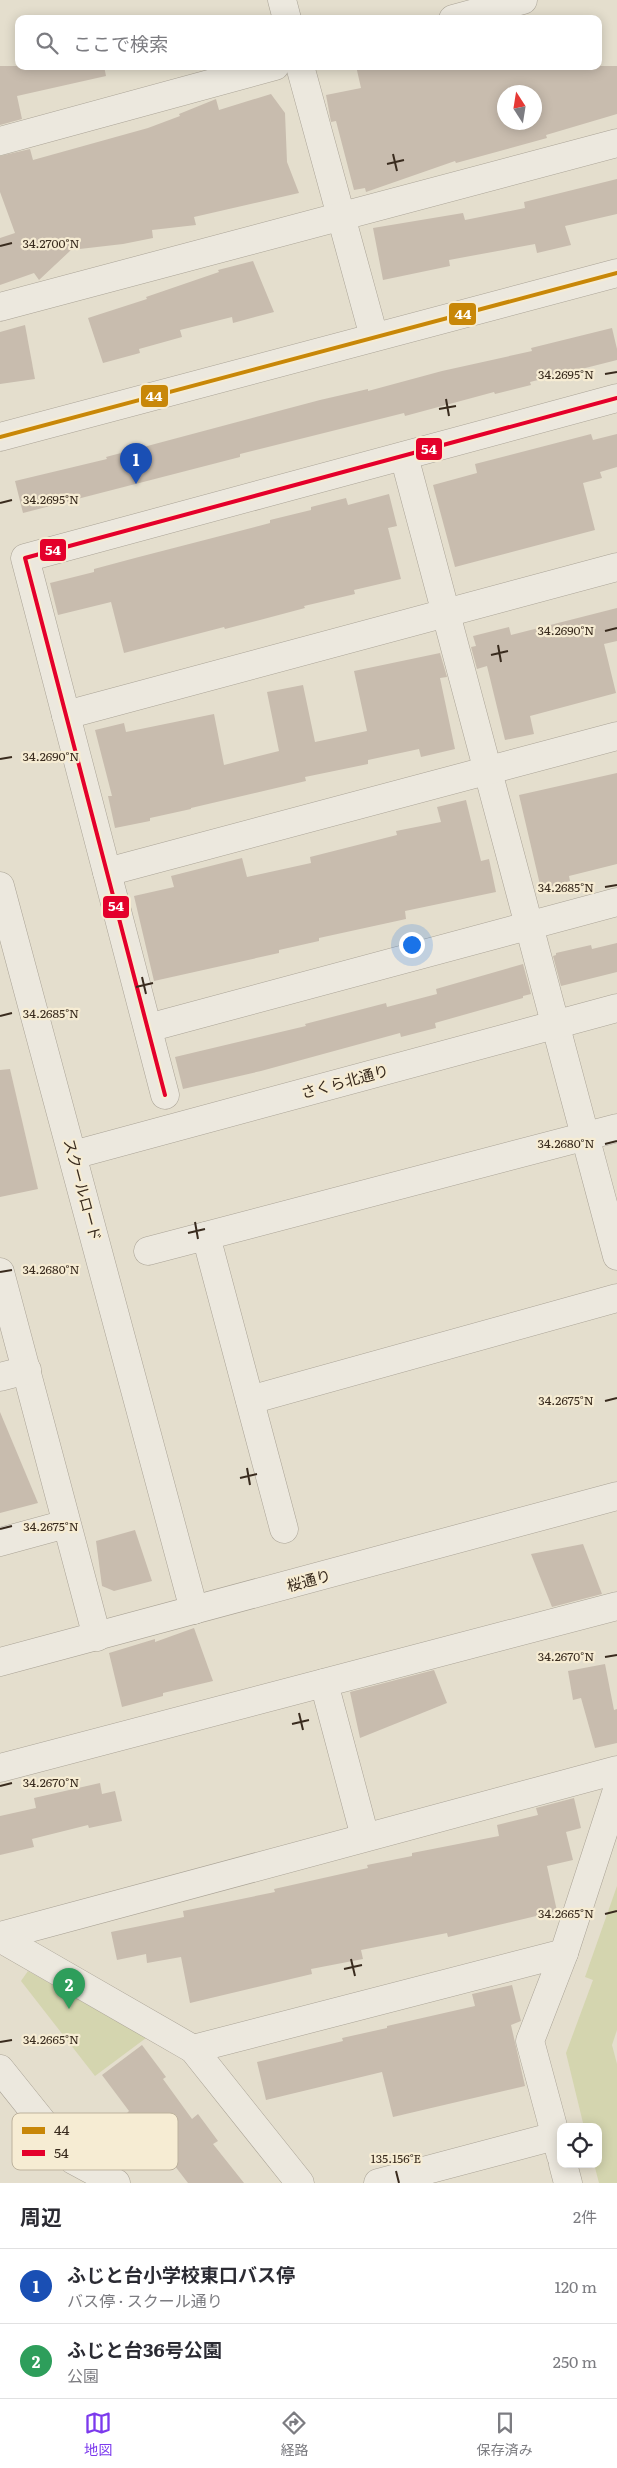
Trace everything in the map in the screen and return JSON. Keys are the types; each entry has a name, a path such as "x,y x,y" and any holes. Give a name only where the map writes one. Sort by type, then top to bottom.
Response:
{"street":[{"path":"282,0 286,15"},
{"path":"468,15 524,0"},
{"path":"0,141 261,70"},
{"path":"301,70 374,337"},
{"path":"0,307 617,144"},
{"path":"0,437 617,273"},
{"path":"165,1095 25,558 617,398"},
{"path":"404,456 617,1256"},
{"path":"66,715 617,567"},
{"path":"107,872 617,736"},
{"name":"スクールロード","path":"0,886 194,1610"},
{"path":"148,1028 617,902"},
{"name":"さくら北通り","path":"73,1155 617,1008"},
{"path":"148,1251 617,1128"},
{"path":"206,1236 284,1529"},
{"path":"0,1272 96,1637"},
{"path":"250,1400 617,1298"},
{"path":"0,1377 27,1370"},
{"name":"桜通り","path":"0,1662 617,1496"},
{"path":"0,1542 66,1524"},
{"path":"0,1768 617,1606"},
{"path":"324,1683 365,1837"},
{"path":"0,1937 617,1770"},
{"path":"557,2142 530,2041 564,1953 617,1790"},
{"path":"0,1937 193,2048 300,2183"},
{"path":"193,2048 564,1953"},
{"path":"0,2069 35,2113"},
{"path":"378,2183 557,2146"},
{"path":"564,2168 568,2183"},
{"path":"92,2170 116,2183"}],"green space":[{"path":"617,1886 617,2030 612,2045 617,2064 617,2183 599,2183 595,2168 602,2168 602,2123 583,2123 566,2053 593,1980 585,1977"},
{"path":"28,1971 146,2038 95,2076 21,1981"}],"building":[{"path":"0,66 15,66 15,70 105,70 106,76 17,96 22,119 0,125"},
{"path":"602,66 617,66 617,114 546,135 547,138 456,163 455,161 366,192 365,188 354,190 336,121 331,122 326,95 361,88 357,70 602,70"},
{"path":"271,94 285,113 287,162 299,193 194,217 196,225 152,230 153,238 123,244 71,250 39,280 34,273 0,285 0,238 15,233 0,192 0,156 30,149 33,160 148,128 180,116 179,114 216,99 219,110"},
{"path":"617,179 617,214 565,226 571,245 537,253 535,244 449,260 450,266 383,280 373,228 463,213 465,220 525,208 524,202"},
{"path":"253,261 274,312 233,323 232,317 180,330 182,337 139,349 140,353 103,363 88,318 147,299 146,297 219,272 218,270"},
{"path":"25,325 35,379 0,384 0,332"},
{"path":"612,328 617,349 617,360 530,382 531,385 495,394 494,392 405,416 404,413 240,454 240,457 23,513 15,481 107,459 106,457 320,400 368,389 368,391 442,371 532,351 531,348"},
{"path":"591,434 593,440 617,434 617,467 600,472 602,478 583,483 595,530 455,567 433,485 477,473 475,464"},
{"path":"389,494 397,526 388,528 401,579 354,590 355,594 304,606 305,608 124,653 111,602 58,615 50,583 94,572 94,569 270,523 270,520 311,510 311,507 346,498 348,505"},
{"path":"617,608 617,641 604,644 616,693 530,716 534,734 505,740 487,666 477,669 471,647 476,646 473,636 509,627 511,635"},
{"path":"440,653 447,677 440,678 455,749 421,757 419,749 368,760 368,764 305,777 306,781 150,818 150,821 115,828 108,796 112,796 95,730 124,723 126,732 214,714 224,765 279,751 267,692 303,685 315,742 367,731 354,671"},
{"path":"617,773 617,864 569,876 570,881 541,889 519,795"},
{"path":"466,800 481,861 489,859 496,892 405,911 406,919 319,938 319,941 279,950 279,953 154,981 134,896 174,887 171,876 242,858 247,877 311,863 310,857 397,835 396,831 441,822 437,807"},
{"path":"617,943 617,972 561,986 553,956 556,953 591,945 592,949"},
{"path":"523,964 531,994 523,996 523,998 435,1023 436,1028 401,1037 400,1033 261,1071 183,1089 175,1057 306,1026 305,1024 386,1003 387,1007 437,994 436,989"},
{"path":"10,1069 38,1189 0,1197 0,1070"},
{"path":"0,1412 38,1503 0,1513"},
{"path":"135,1530 152,1581 114,1591 102,1586 96,1541"},
{"path":"583,1544 602,1594 552,1607 531,1554"},
{"path":"194,1628 213,1681 163,1693 163,1696 122,1707 109,1653 155,1639 155,1642"},
{"path":"605,1664 614,1710 617,1709 617,1743 595,1748 581,1698 573,1700 568,1671"},
{"path":"434,1670 447,1703 360,1738 350,1692"},
{"path":"100,1783 102,1794 115,1791 122,1821 89,1828 88,1825 32,1839 34,1847 0,1855 0,1816 36,1808 34,1798"},
{"path":"574,1798 581,1828 566,1832 573,1860 547,1866 557,1911 448,1937 447,1933 361,1950 363,1959 311,1969 312,1974 190,2003 181,1957 147,1963 146,1954 117,1960 111,1932 184,1917 183,1911 275,1892 274,1889 368,1868 367,1865 412,1856 412,1853 499,1836 497,1825 538,1815 536,1808"},
{"path":"512,1985 521,2021 511,2025 525,2086 393,2117 382,2072 266,2100 257,2062 343,2041 342,2038 387,2028 387,2026 475,2006 472,1994"},
{"path":"142,2045 166,2077 163,2079 192,2119 198,2114 218,2141 213,2144 244,2183 188,2183 178,2170 178,2113 127,2113 129,2111 102,2075"}],"transit line":[{"name":"44","path":"0,437 617,273"},
{"name":"54","path":"165,1095 25,558 617,398"}],"place":[{"name":"ふじと台小学校東口バス停","path":"136,484"},
{"name":"ふじと台36号公園","path":"69,2009"}]}
